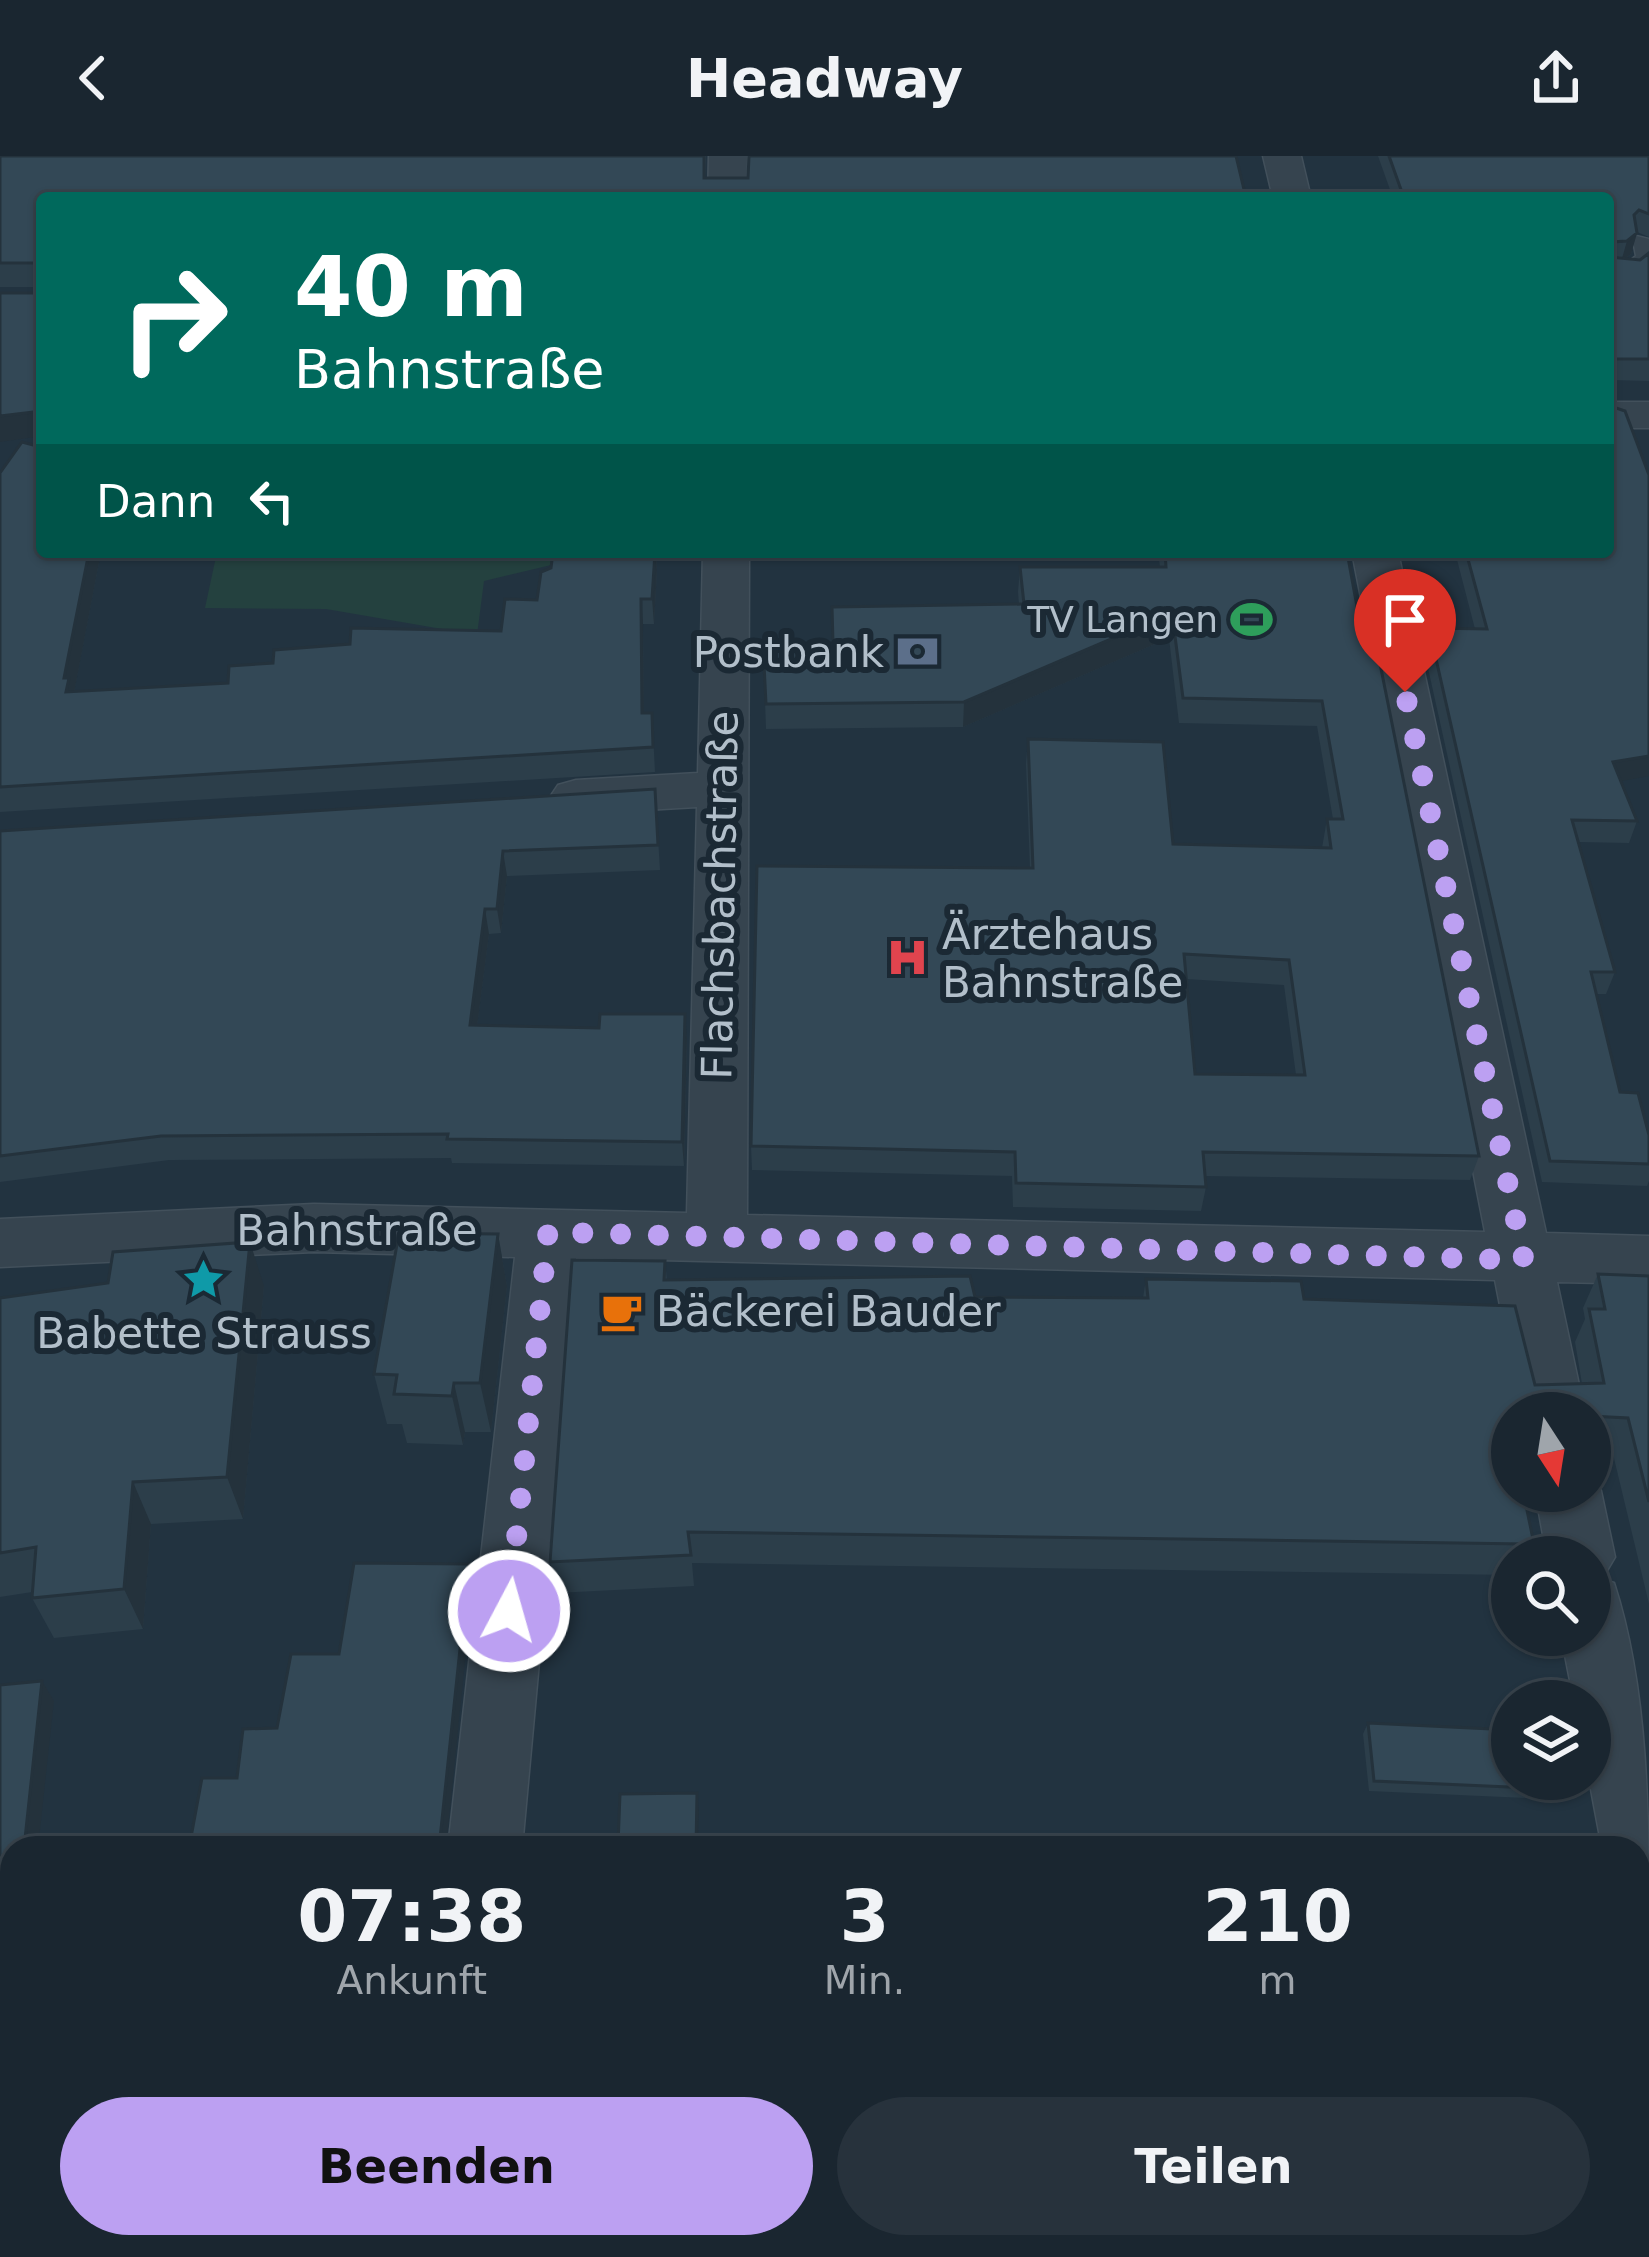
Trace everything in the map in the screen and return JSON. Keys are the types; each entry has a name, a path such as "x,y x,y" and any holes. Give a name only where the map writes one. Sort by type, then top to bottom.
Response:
{"street":[{"path":"727,192 728,156"},
{"path":"1282,156 1291,192"},
{"path":"1614,415 1649,415"},
{"name":"Flachsbachstraße","path":"717,1238 726,558"},
{"path":"1376,558 1549,1392"},
{"path":"533,800 720,789"},
{"name":"Bahnstraße","path":"0,1243 242,1228 1649,1260"},
{"path":"485,1836 548,1232"},
{"path":"1600,1656 1637,1836"}],"lane":[{"path":"1614,272 1627,272 1646,257 1639,239"}],"green space":[{"path":"216,558 581,558 484,581 477,635 326,609 205,608"}],"building":[{"path":"0,156 704,156 704,178 748,178 749,156 1236,156 1245,192 36,192 36,263 0,263"},
{"path":"1389,156 1649,156 1649,214 1639,210 1634,215 1637,233 1627,241 1614,242 1614,192 1402,192"},
{"path":"1649,253 1649,359 1614,359 1614,257 1640,260"},
{"path":"0,293 36,293 36,412 0,416"},
{"path":"1614,407 1625,411 1649,475 1649,756 1613,762 1637,821 1572,820 1615,972 1591,972 1620,1092 1638,1093 1649,1135 1649,1164 1550,1161 1429,628 1487,629 1468,558 1614,558"},
{"path":"22,442 36,446 36,558 88,558 64,678 69,678 66,692 228,683 229,666 273,663 274,650 350,644 351,628 501,631 505,599 537,600 541,572 551,568 552,558 655,558 652,599 641,599 642,713 652,713 653,747 0,787 0,473"},
{"path":"1165,558 1348,558 1360,623 1372,624 1479,1156 1203,1152 1206,1187 1016,1183 1015,1152 751,1146 757,866 1033,868 1028,739 1163,742 1173,844 1331,848 1327,819 1343,819 1322,701 1183,698 1172,613 964,702 766,704 763,644 833,643 832,607 1024,604 1020,567 1166,567","holes":["1184,954 1289,960 1305,1075 1195,1074"]},
{"path":"655,789 658,845 503,851 497,909 485,909 470,1025 599,1028 600,1014 685,1014 682,1142 447,1139 448,1134 161,1136 0,1156 0,831"},
{"path":"399,1233 498,1234 480,1383 454,1383 452,1396 394,1394 397,1375 374,1374"},
{"path":"250,1242 227,1477 133,1482 124,1589 32,1598 36,1547 0,1553 0,1298 108,1283 113,1252"},
{"path":"572,1260 665,1261 664,1280 970,1276 975,1297 1148,1298 1146,1279 1301,1281 1304,1299 1515,1306 1535,1385 1604,1383 1589,1309 1605,1309 1598,1274 1649,1276 1649,1502 1628,1418 1611,1417 1611,1392 1491,1392 1491,1512 1527,1512 1532,1536 1491,1536 1491,1543 688,1532 691,1555 550,1562"},
{"path":"354,1563 469,1564 440,1836 191,1836 202,1778 237,1778 243,1729 277,1728 291,1654 339,1654"},
{"path":"42,1681 25,1836 0,1836 0,1685"},
{"path":"1368,1723 1491,1729 1491,1786 1374,1781"},
{"path":"697,1793 696,1836 618,1836 620,1794"}],"place":[{"name":"TV Langen","path":"1252,619"},
{"name":"Postbank","path":"918,652"},
{"name":"Ärztehaus Bahnstraße","path":"908,958"},
{"name":"Babette Strauss","path":"204,1279"},
{"name":"Bäckerei Bauder","path":"622,1311"}],"route":[{"path":"509,1611 548,1232 1524,1260 1405,692"}]}
